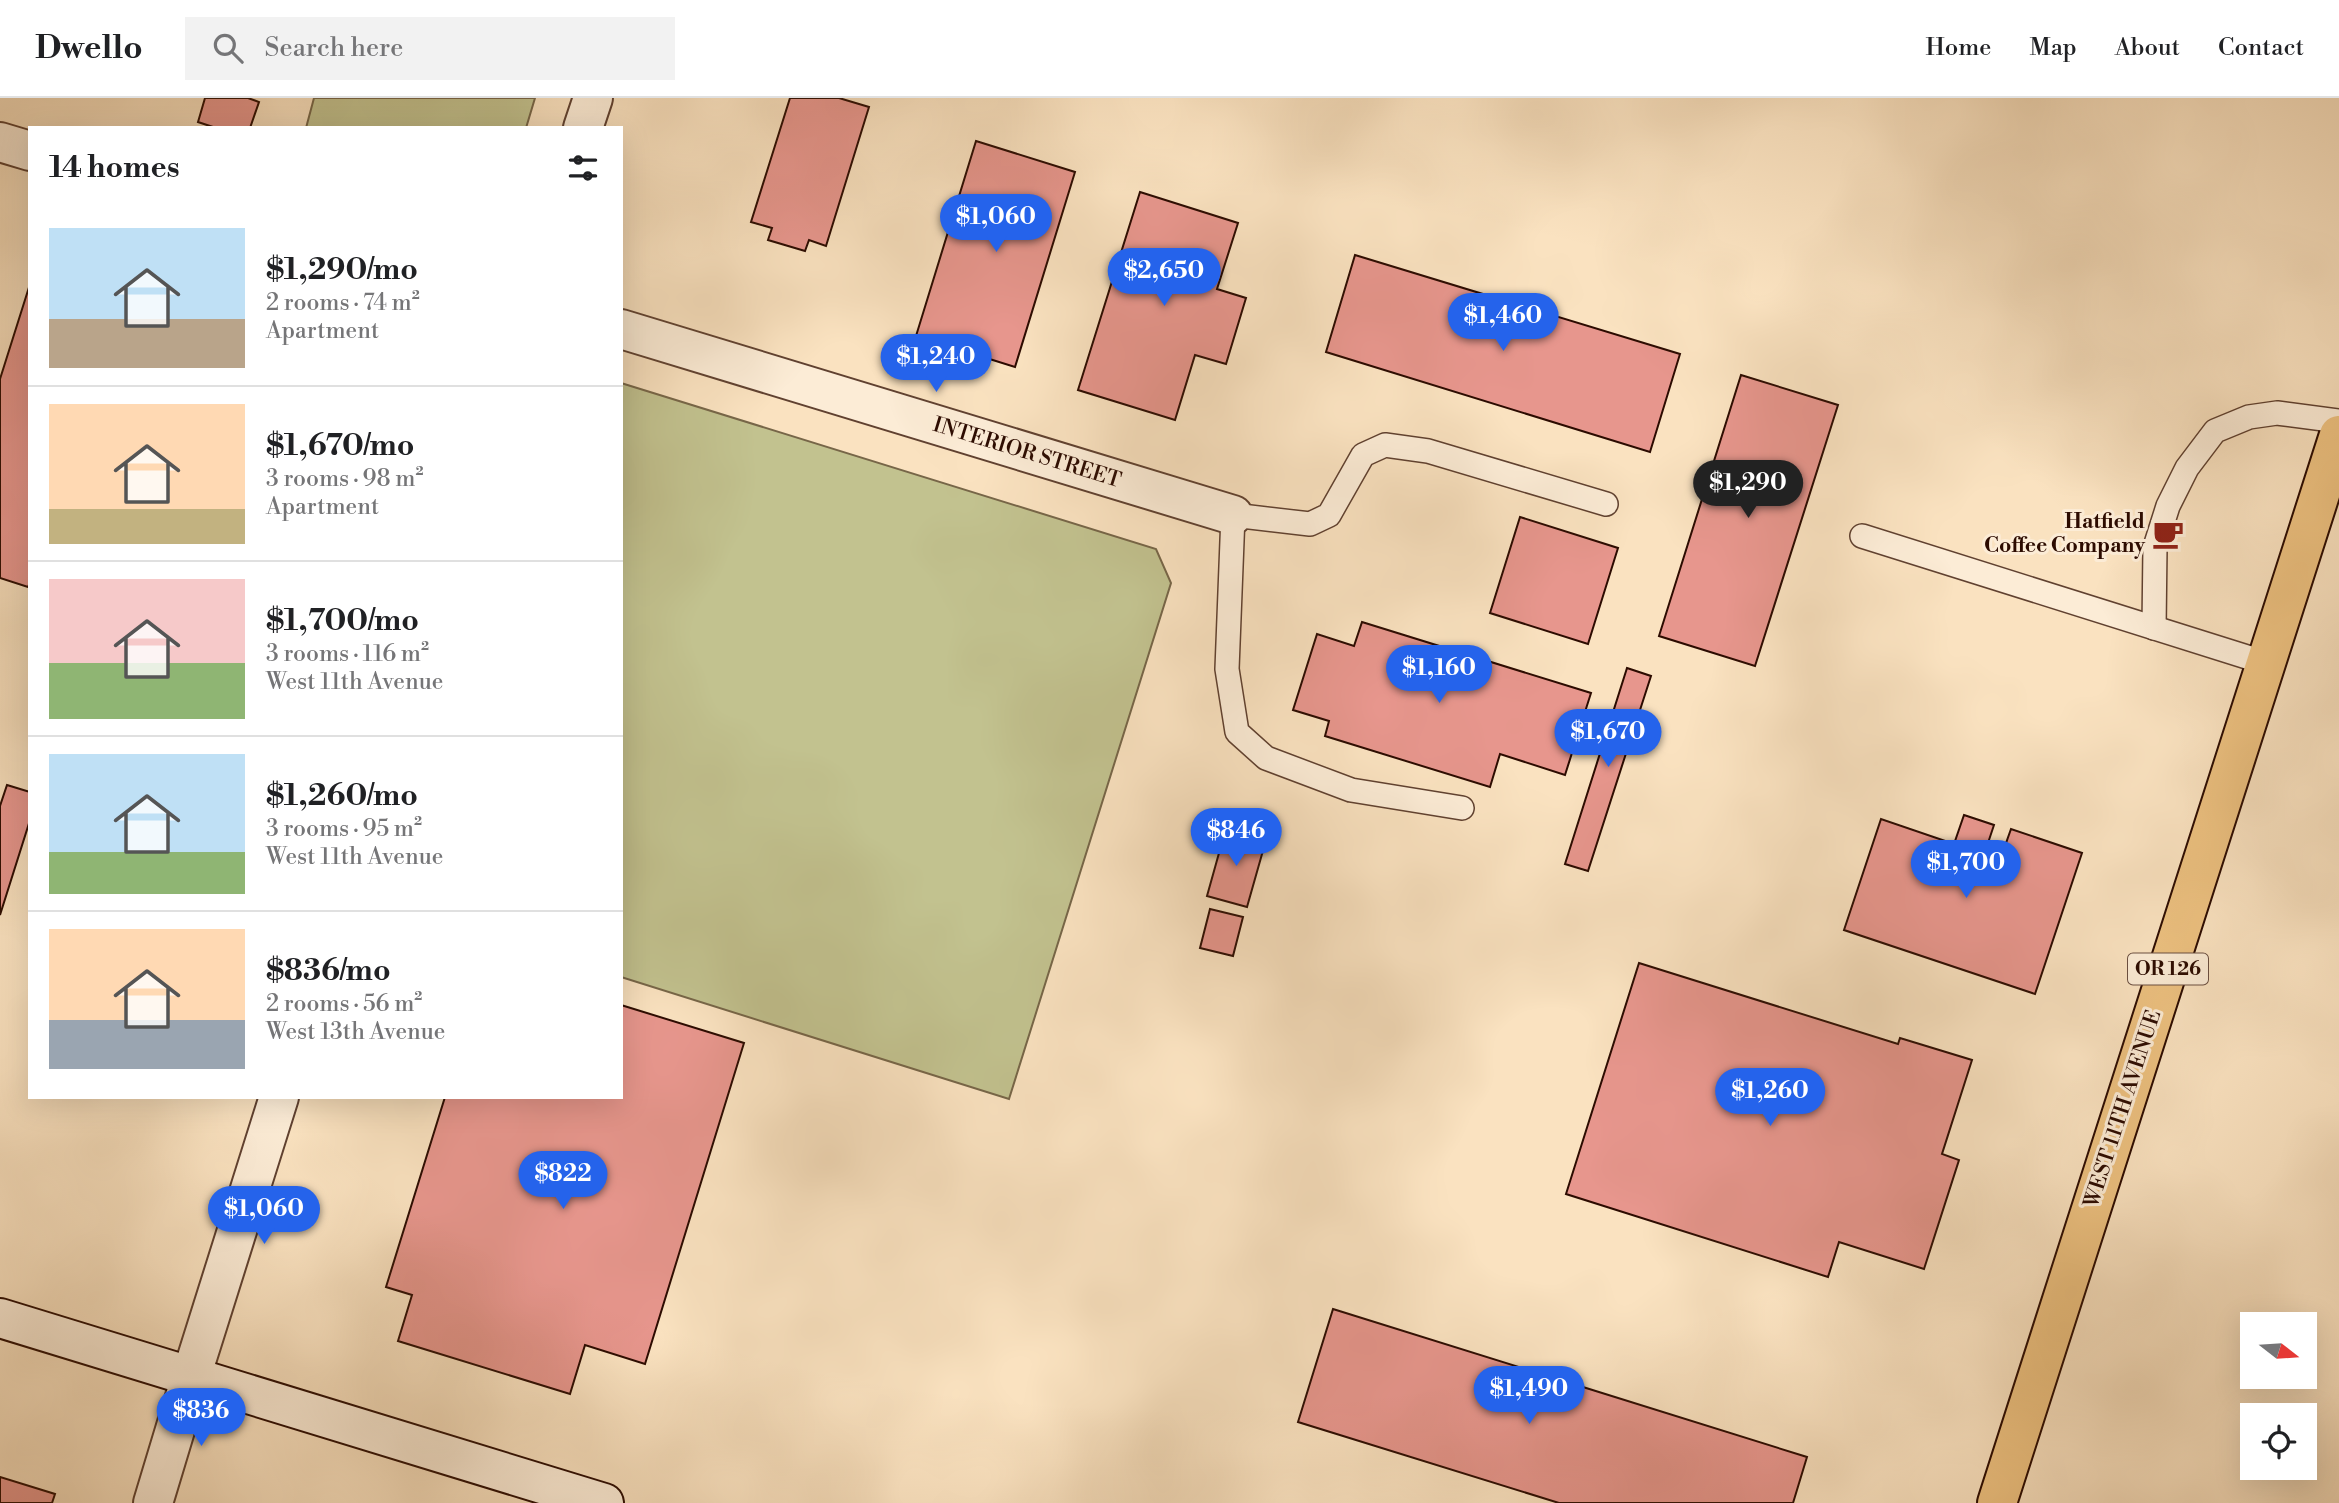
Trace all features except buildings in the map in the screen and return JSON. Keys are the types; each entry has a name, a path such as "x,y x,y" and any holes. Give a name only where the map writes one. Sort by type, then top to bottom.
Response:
{"main road":[{"name":"WEST 11TH AVENUE","path":"1997,1503 2266,663 2332,483 2339,435"}],"street":[{"path":"584,126 593,98"},
{"path":"0,142 28,150"},
{"name":"INTERIOR STREET","path":"623,329 1233,515"},
{"path":"153,1503 278,1099"},
{"path":"0,1318 604,1503"}],"lane":[{"path":"2154,628 2155,548 2168,506 2187,468 2216,432 2249,417 2277,413 2339,421"},
{"path":"1462,808 1351,790 1266,758 1237,732 1227,669 1233,515 1310,524 1329,515 1363,455 1385,445 1428,451 1606,503"},
{"path":"1862,536 2266,663"}],"green space":[{"path":"314,98 535,98 527,126 307,126"},
{"path":"623,384 1156,549 1171,583 1009,1099 623,978"}],"place":[{"name":"Hatfield Coffee Company","path":"2168,534"}]}
